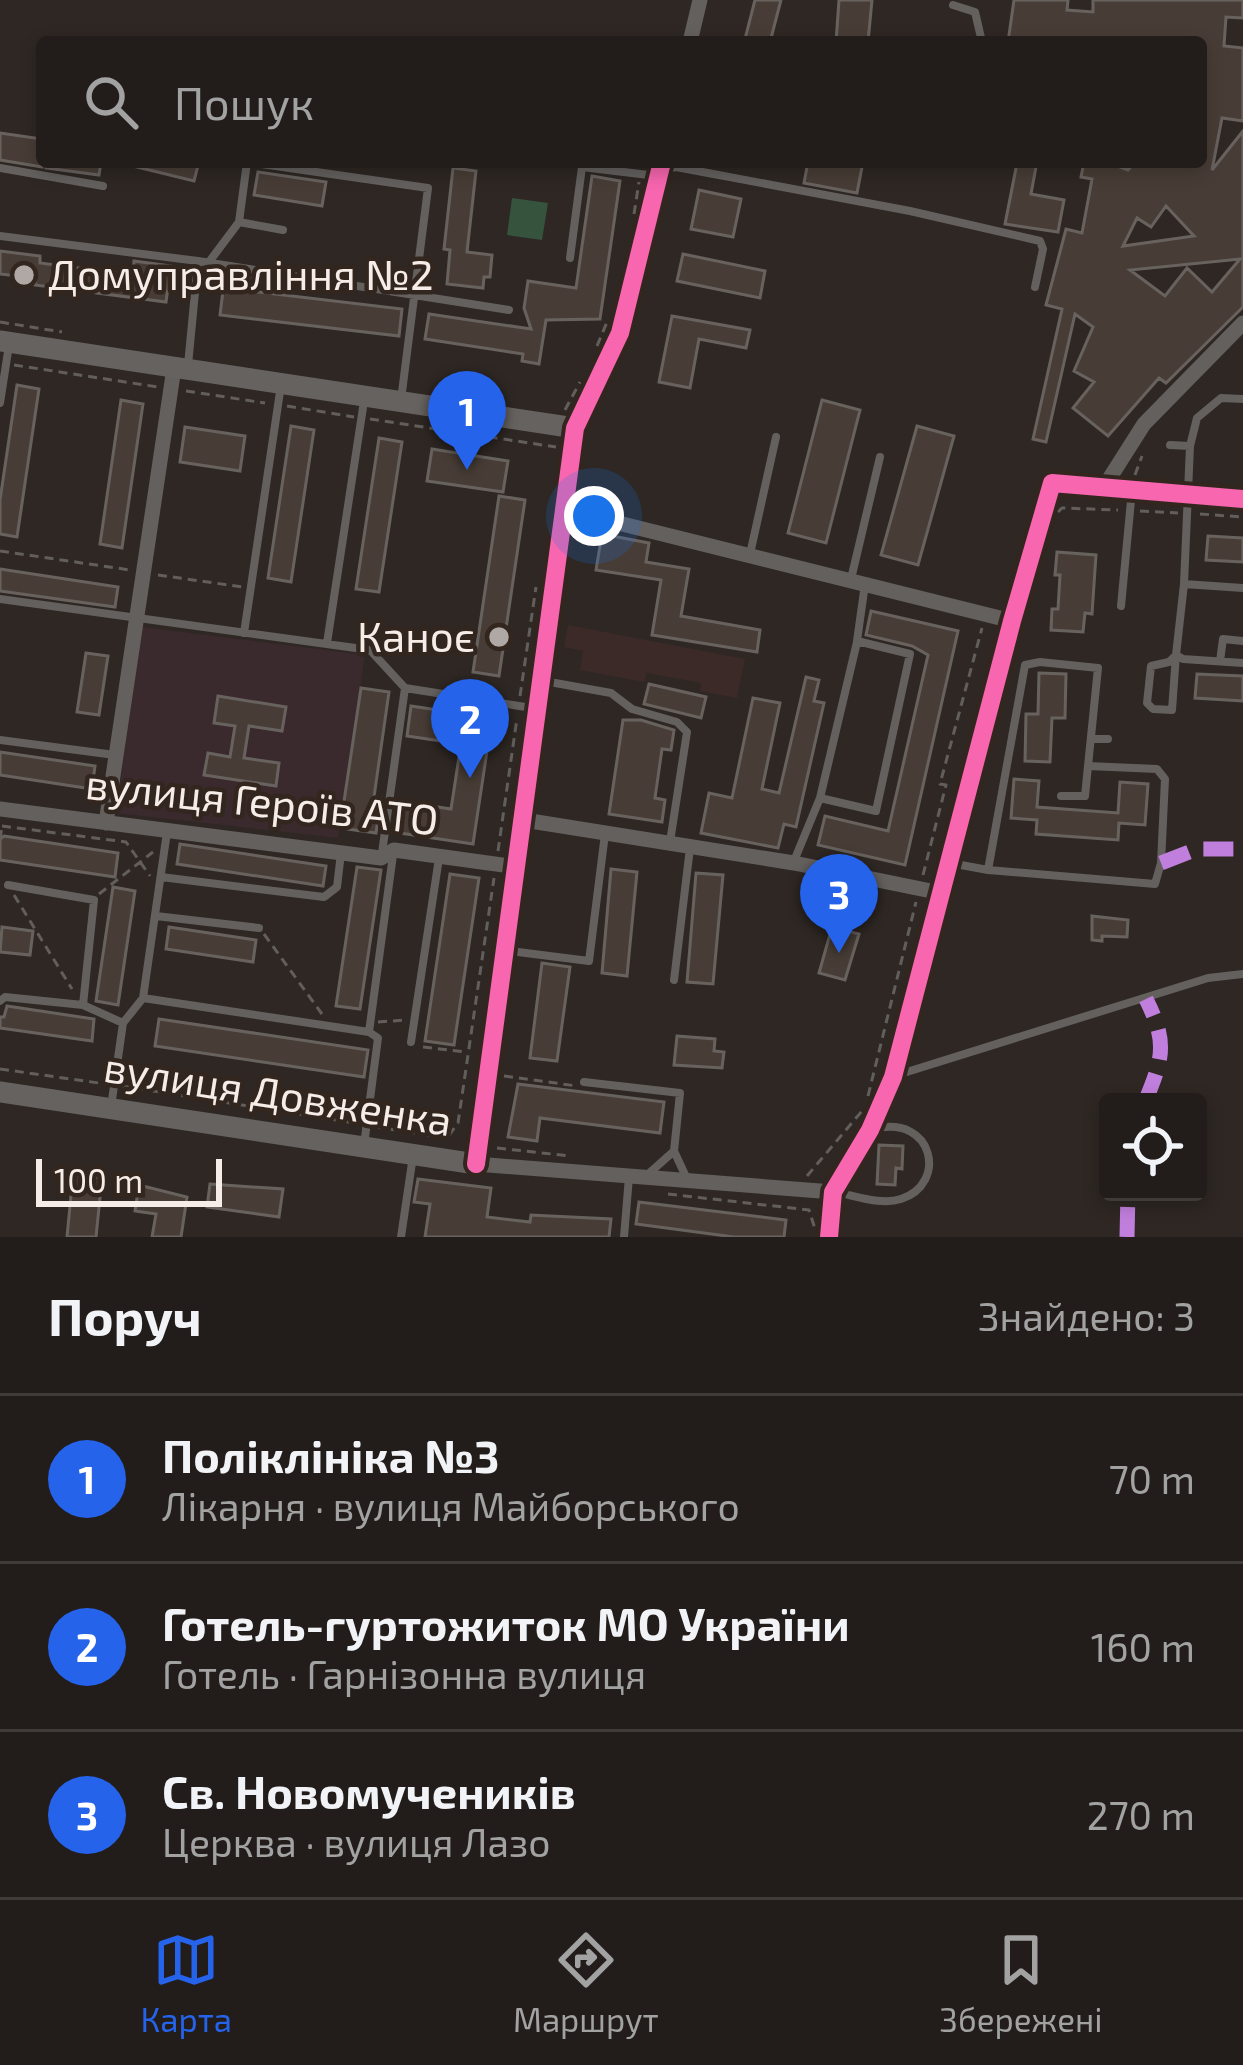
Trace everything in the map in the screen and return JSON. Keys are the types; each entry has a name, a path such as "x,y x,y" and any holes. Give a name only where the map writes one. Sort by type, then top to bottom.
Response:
{"street":[{"path":"691,36 700,0"},
{"path":"484,1155 506,950 575,428 620,332 660,169"},
{"path":"1104,487 1144,424 1243,323"},
{"path":"3,335 181,369 575,428"},
{"path":"106,823 181,369"},
{"path":"829,1237 832,1192 870,1130 893,1077 1052,483 1243,499"},
{"path":"566,510 1012,621"},
{"name":"вулиця Героїв АТО","path":"0,809 106,823 166,837 341,854 439,856 517,867"},
{"path":"524,820 794,863 941,893"},
{"name":"вулиця Довженка","path":"0,1092 414,1154 484,1155 637,1176 832,1192"}],"lane":[{"path":"953,5 975,12 981,36"},
{"path":"0,168 104,186"},
{"path":"181,369 204,262 239,222 246,168"},
{"path":"289,168 428,188 401,402"},
{"path":"569,258 582,168"},
{"path":"590,168 640,174 660,169"},
{"path":"681,168 1040,241 1043,249 1035,286"},
{"path":"239,222 283,230"},
{"path":"0,236 204,262 509,310"},
{"path":"0,403 3,335"},
{"path":"244,633 281,384"},
{"path":"327,643 364,396"},
{"path":"1176,655 1151,666 1148,703 1153,709 1172,710 1184,584 1190,446 1197,418 1221,398 1243,399"},
{"path":"750,556 776,437"},
{"path":"1170,445 1190,446"},
{"path":"794,863 820,798 857,641 858,583 880,457"},
{"path":"1121,606 1132,490"},
{"path":"1184,584 1243,588"},
{"path":"0,598 370,650 405,688 539,710"},
{"path":"1220,662 1223,639 1243,640"},
{"path":"820,798 876,811 910,653 857,641"},
{"path":"1176,655 1243,663"},
{"path":"988,870 1025,665 1040,662 1098,668 1085,796 1061,796"},
{"path":"543,680 611,693 632,710 677,722 687,732 670,843"},
{"path":"364,1147 378,1038 370,1028 405,688"},
{"path":"1091,740 1108,739"},
{"path":"0,740 117,755"},
{"path":"949,863 1155,884 1161,863 1165,779 1157,769 1088,766"},
{"path":"506,950 590,961 605,833"},
{"path":"111,1108 123,1023 143,998 166,837"},
{"path":"674,980 691,847"},
{"path":"161,877 324,897 337,887 341,854"},
{"path":"412,1044 439,856"},
{"path":"8,885 94,900 83,1005"},
{"path":"156,916 260,928"},
{"path":"893,1077 1208,978 1243,974"},
{"path":"0,1001 5,997 83,1005 123,1023"},
{"path":"143,998 331,1027 370,1028"},
{"path":"584,1082 680,1093 674,1151 687,1180"},
{"path":"832,1192 890,1201 918,1191 925,1180 927,1154 915,1133 903,1126 870,1130"},
{"path":"625,1237 637,1176 674,1151"},
{"path":"401,1237 414,1154"}],"path":[{"path":"633,220 640,174"},
{"path":"591,362 614,307"},
{"path":"3,335 62,332 68,342"},
{"path":"548,408 566,410 580,382"},
{"path":"1051,519 1062,508 1243,517"},
{"path":"0,551 251,589"},
{"path":"788,1175 809,1176 867,1101 946,785 940,784 986,614"},
{"path":"0,838 2,826 126,842 160,889"},
{"path":"94,900 166,837"},
{"path":"8,885 83,1005"},
{"path":"260,928 331,1027"},
{"path":"370,1028 415,1019"},
{"path":"412,1044 469,1052"},
{"path":"502,1076 584,1087 584,1082"},
{"path":"484,1155 572,1157"}],"shaded area":[{"path":"568,625 745,659 737,698 700,691 701,683 647,673 644,682 580,670 583,651 564,647"},
{"path":"142,627 365,655 338,838 116,813"}],"green space":[{"path":"512,198 548,203 542,240 507,235"}],"building":[{"path":"755,0 781,0 772,36 746,36"},
{"path":"839,0 872,0 869,36 836,36"},
{"path":"1014,0 1068,0 1067,10 1093,12 1093,0 1243,0 1243,18 1226,17 1224,46 1243,48 1243,121 1222,118 1212,170 1243,131 1243,307 1166,383 1159,378 1108,436 1073,408 1094,382 1074,371 1093,327 1075,314 1046,442 1033,439 1062,309 1046,305 1066,229 1082,233 1092,179 1081,177 1083,168 1207,168 1207,36 1009,36","holes":["1166,206 1194,236 1123,246 1137,218 1151,227","1240,259 1212,292 1187,268 1165,296 1130,270"]},
{"path":"0,133 36,138 36,166 0,160"},
{"path":"46,168 100,168 99,175"},
{"path":"141,168 197,168 194,181"},
{"path":"453,168 476,171 467,252 492,255 490,277 484,277 483,288 447,284 450,250 444,249"},
{"path":"807,168 862,168 857,193 804,183"},
{"path":"1016,168 1036,168 1031,194 1064,200 1058,232 1005,224"},
{"path":"258,172 326,182 322,206 254,195"},
{"path":"592,176 620,181 600,319 546,320 539,364 522,361 523,354 425,339 429,314 531,329 524,308 528,281 576,288"},
{"path":"699,190 741,199 733,237 691,229"},
{"path":"0,251 40,256 40,263 133,275 134,261 171,266 166,302 35,285 36,278 0,274"},
{"path":"683,254 765,271 760,298 677,281"},
{"path":"225,274 260,279 258,292 402,309 399,336 220,315"},
{"path":"672,316 750,330 746,348 699,339 690,388 659,382"},
{"path":"17,385 39,389 17,537 0,534 0,500"},
{"path":"121,400 143,404 122,548 100,544"},
{"path":"822,400 860,410 826,543 788,533"},
{"path":"291,426 314,430 291,582 268,578"},
{"path":"917,426 954,436 918,565 881,555"},
{"path":"185,427 245,436 240,471 180,462"},
{"path":"379,438 402,442 379,592 356,589"},
{"path":"432,449 508,461 503,492 427,481"},
{"path":"499,496 525,500 499,676 473,672"},
{"path":"602,534 649,543 646,562 689,569 681,616 760,630 757,652 652,635 661,580 596,570"},
{"path":"1208,536 1243,538 1243,562 1206,560"},
{"path":"1057,552 1096,555 1092,614 1085,613 1083,632 1051,630 1052,609 1058,609"},
{"path":"0,569 118,587 115,607 0,591"},
{"path":"871,611 958,631 905,865 818,845 825,816 888,831 928,655 912,646 866,635"},
{"path":"86,653 108,656 99,715 77,712"},
{"path":"1039,673 1066,674 1065,718 1052,718 1050,762 1025,761 1026,714 1038,714"},
{"path":"1197,674 1243,676 1243,701 1195,698"},
{"path":"806,677 819,680 814,701 824,703 796,827 784,824 778,848 701,833 709,793 732,798 753,698 780,703 762,789 779,793"},
{"path":"649,684 706,697 701,718 644,704"},
{"path":"361,688 389,692 374,797 381,798 376,833 340,828"},
{"path":"218,696 286,707 282,731 249,726 244,758 279,763 276,786 204,775 208,753 230,757 235,726 214,723"},
{"path":"411,706 492,718 473,844 393,832 398,801 451,809 461,744 407,736"},
{"path":"623,720 674,730 671,750 662,749 655,798 665,800 662,822 609,814"},
{"path":"0,752 95,766 92,789 0,775"},
{"path":"1014,779 1039,781 1037,807 1118,813 1120,782 1148,784 1145,825 1119,823 1118,840 1036,834 1037,820 1011,818"},
{"path":"4,836 118,853 115,877 0,860"},
{"path":"180,844 326,866 323,886 177,864"},
{"path":"357,867 381,870 360,1009 336,1006"},
{"path":"611,869 637,872 627,976 602,973"},
{"path":"696,873 723,875 713,984 687,982"},
{"path":"450,874 479,878 454,1045 425,1041"},
{"path":"113,887 135,891 118,1005 96,1001"},
{"path":"1092,916 1128,920 1127,937 1092,940"},
{"path":"2,927 33,931 30,955 0,952"},
{"path":"169,927 256,940 253,962 166,949"},
{"path":"832,927 859,934 845,980 819,973"},
{"path":"542,963 570,967 557,1061 530,1058"},
{"path":"7,1006 94,1019 92,1041 0,1028"},
{"path":"159,1019 368,1050 364,1077 155,1046"},
{"path":"677,1036 715,1039 714,1051 724,1052 722,1068 674,1065"},
{"path":"518,1084 664,1102 660,1133 540,1118 537,1141 508,1137"},
{"path":"879,1145 903,1146 902,1169 896,1168 895,1185 877,1184"},
{"path":"73,1175 102,1178 96,1237 67,1237"},
{"path":"418,1179 491,1188 487,1217 530,1222 531,1215 611,1219 609,1237 425,1237 430,1204 414,1202"},
{"path":"210,1184 283,1189 279,1217 207,1207"},
{"path":"139,1185 187,1197 181,1237 152,1237 156,1214 135,1211"},
{"path":"639,1202 786,1220 784,1237 734,1237 636,1224"}],"marked path":[{"path":"1161,863 1197,849 1243,849"},
{"path":"1146,999 1160,1039 1149,1093"},
{"path":"1127,1237 1128,1201"}],"cycle path":[{"path":"476,1164 575,428 620,333 661,168"},
{"path":"829,1237 833,1192 870,1130 893,1077 1052,483 1243,499"}],"place":[{"name":"Домуправління №2","path":"24,275"},
{"name":"Поліклініка №3","path":"467,470"},
{"name":"Каноє","path":"499,637"},
{"name":"Готель-гуртожиток МО України","path":"470,778"},
{"name":"Св. Новомучеників","path":"839,953"}]}
